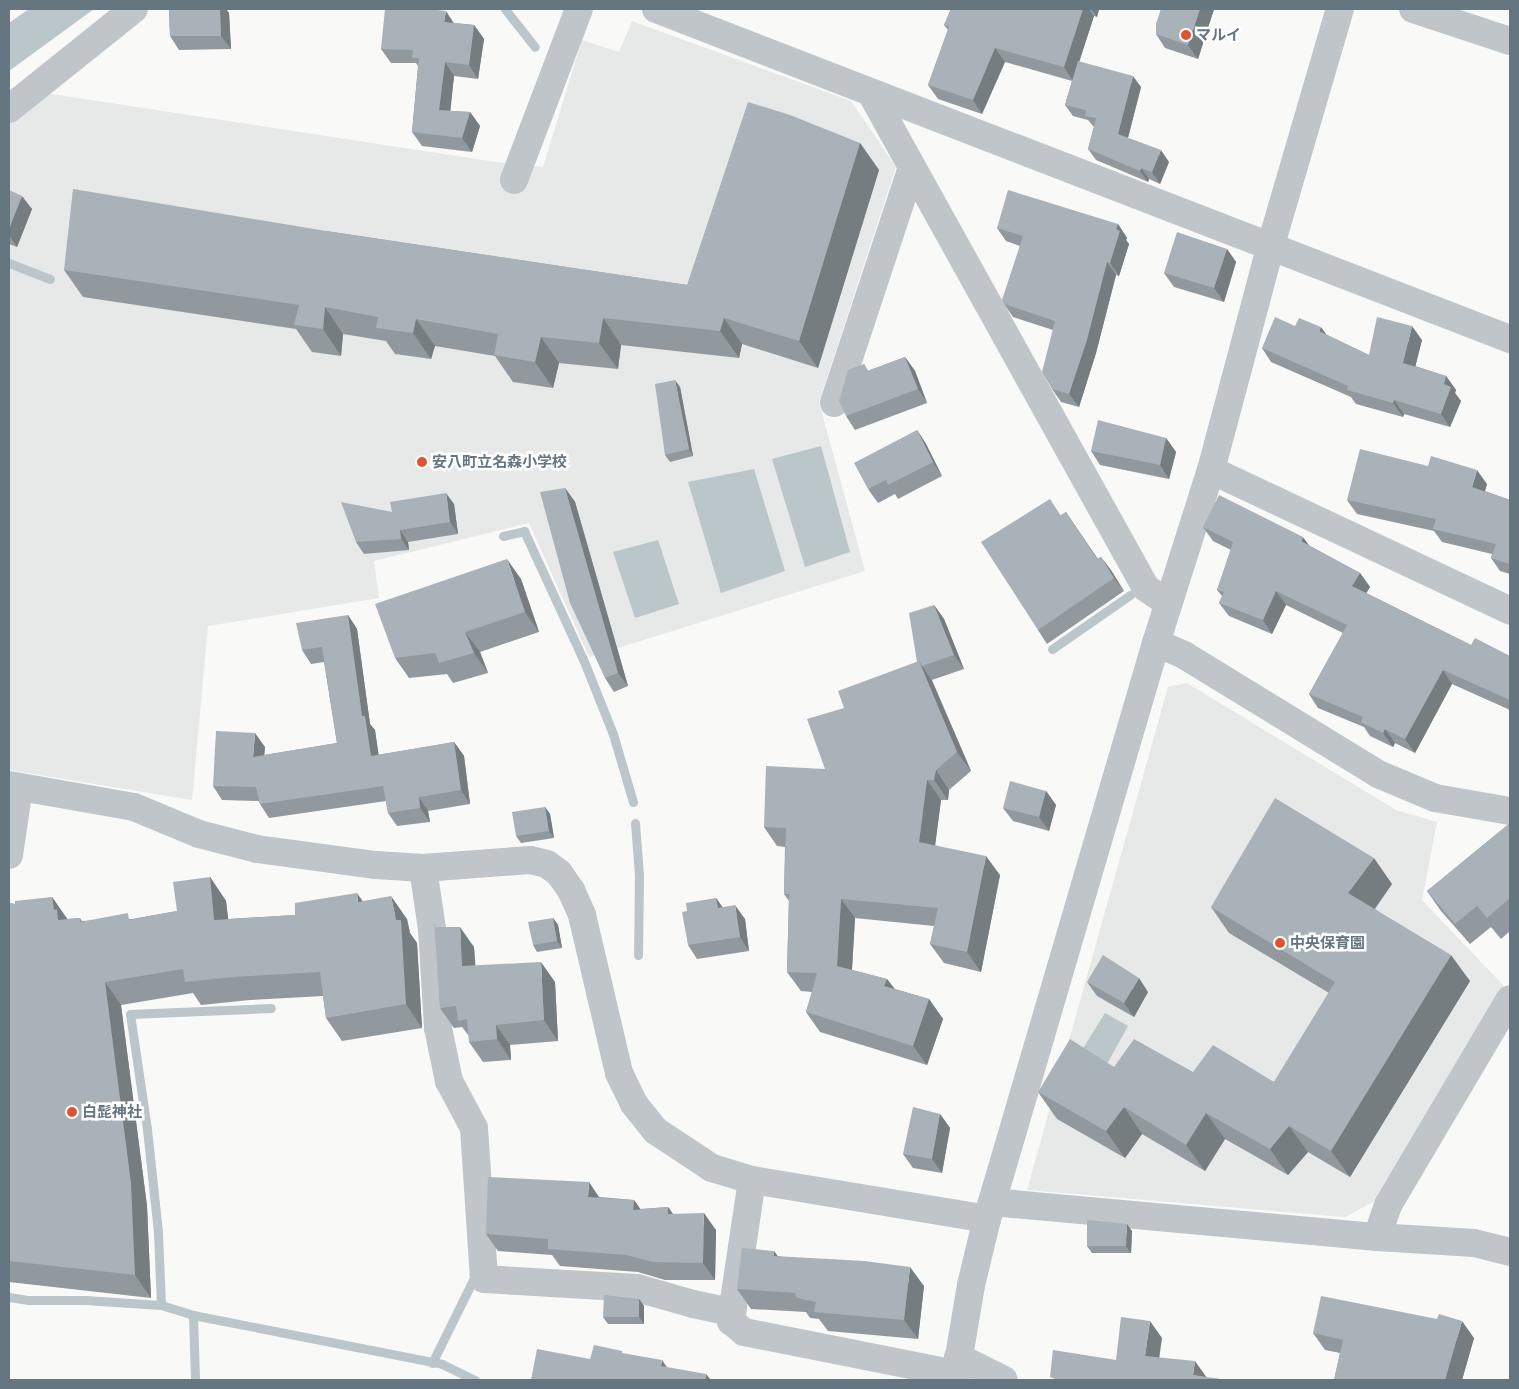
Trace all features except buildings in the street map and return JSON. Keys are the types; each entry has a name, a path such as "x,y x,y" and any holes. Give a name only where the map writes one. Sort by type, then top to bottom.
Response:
{"street":[{"path":"9,109 134,9"},
{"path":"514,180 579,9"},
{"path":"656,9 1270,248 1510,339"},
{"path":"957,1370 971,1285 990,1211 1156,643 1210,470 1270,248 1340,9"},
{"path":"1413,9 1510,41"},
{"path":"871,93 912,170 1146,588 1168,603"},
{"path":"834,403 912,170"},
{"path":"1210,470 1510,611"},
{"path":"1156,643 1184,655 1378,774 1435,798 1510,811"},
{"path":"9,855 14,786 134,807 199,834 257,849 376,865 423,868 530,860 547,864 559,873 571,890 582,915 619,1073 634,1104 656,1131 683,1151 712,1168 752,1180 990,1211 1474,1243 1510,1252"},
{"path":"423,868 432,930 438,1028 449,1081 474,1128 484,1279 637,1288 693,1304 732,1312"},
{"path":"1377,1237 1388,1205 1510,999"},
{"path":"752,1180 731,1321 744,1332 1004,1380"}],"shaded area":[{"path":"29,9 94,9 9,71 9,23"},
{"name":"安八町立名森小学校","path":"632,21 851,101 896,167 819,402 865,571 589,657 529,523 374,561 379,598 208,626 192,800 9,770 9,123 45,93 496,162 543,167 582,40 619,52"},
{"path":"821,446 850,552 805,567 772,459"},
{"path":"754,469 785,571 721,593 688,482"},
{"path":"658,540 679,604 635,618 613,552"},
{"name":"中央保育園","path":"1187,683 1396,810 1437,822 1422,900 1504,986 1373,1202 1345,1217 1027,1190 1168,687"},
{"path":"1105,1013 1128,1026 1107,1064 1082,1050"}],"waterway":[{"path":"505,9 535,47"},
{"path":"9,263 50,279"},
{"path":"503,536 524,531 583,659 613,734 633,802"},
{"path":"1052,649 1130,595"},
{"path":"635,823 639,875 638,955"},
{"path":"161,1305 158,1232 147,1129 130,1014 271,1008"},
{"path":"432,1363 476,1274"},
{"path":"9,1297 29,1300 85,1300 161,1305 193,1315 442,1364 475,1380"},
{"path":"193,1315 195,1380"}],"place":[{"name":"マルイ","path":"1186,35"},
{"name":"安八町立名森小学校","path":"422,462"},
{"name":"中央保育園","path":"1280,943"},
{"name":"白髭神社","path":"72,1112"}]}
